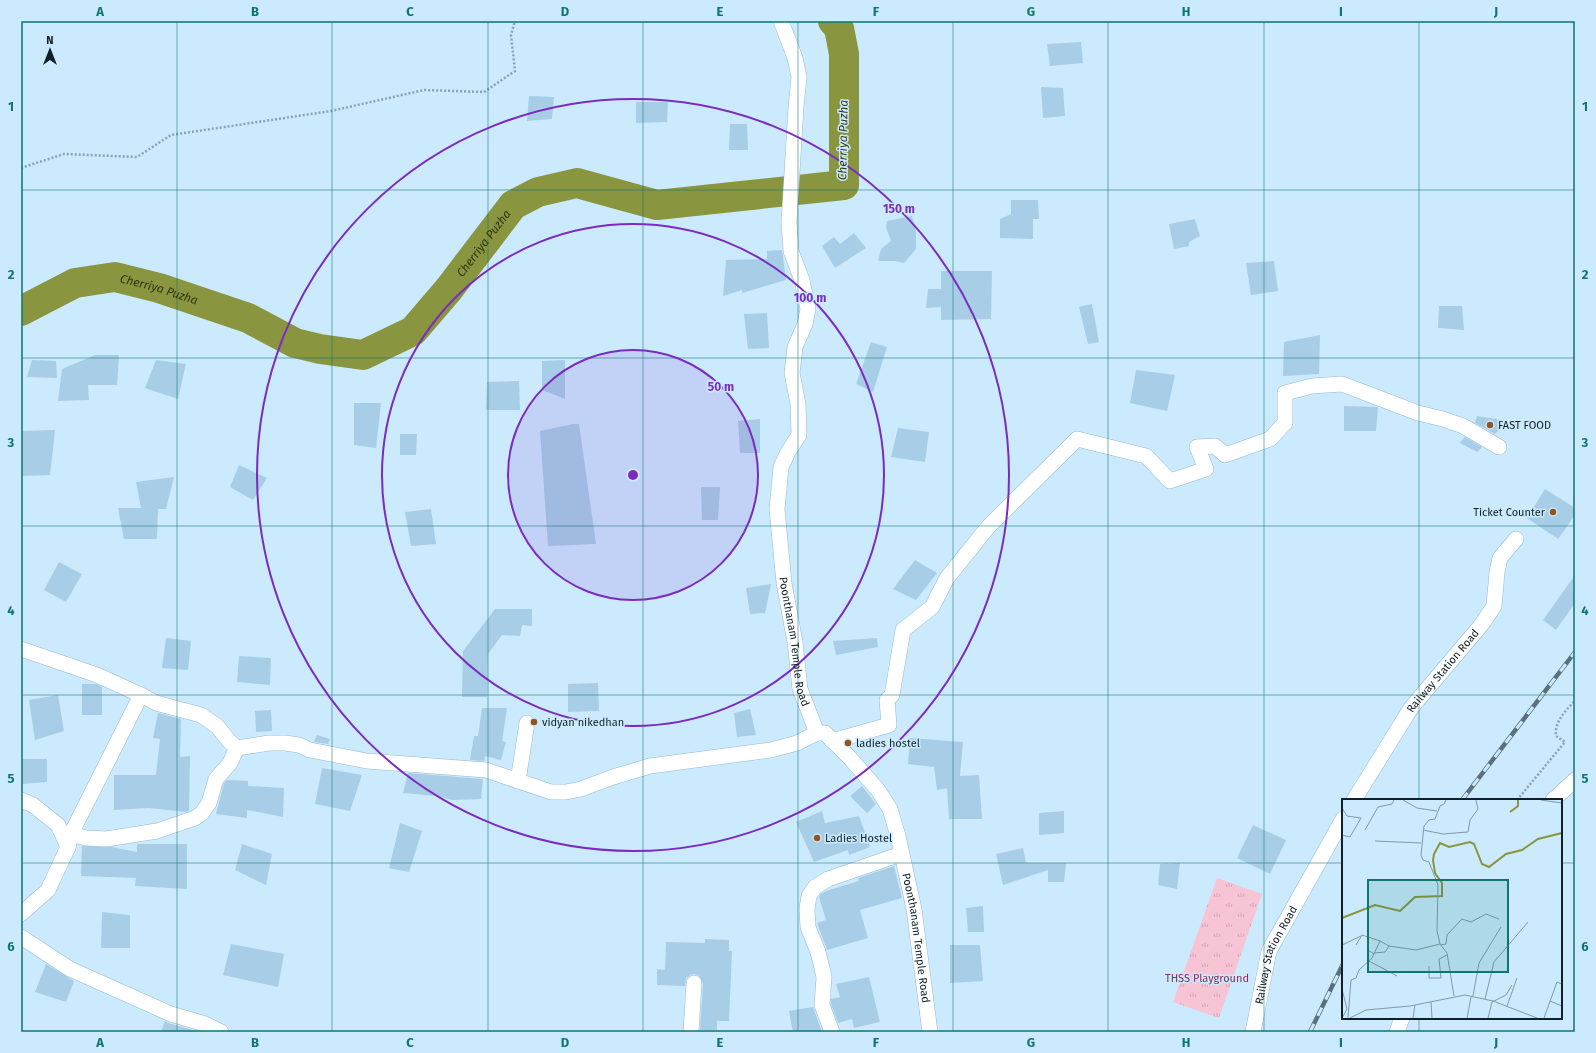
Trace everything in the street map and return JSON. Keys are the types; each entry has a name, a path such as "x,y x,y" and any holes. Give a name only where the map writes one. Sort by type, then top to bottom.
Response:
{"street":[{"name":"Poonthanam Temple Road","path":"781,21 796,58 799,77 789,222 790,251 802,280 808,309 805,324 795,348 792,373 798,404 799,435 788,452 782,467 777,509 784,583 795,642 800,689 817,733 824,733 854,763 882,796 890,809 898,836 914,909 930,1032"},
{"path":"832,741 889,724 887,700 892,695 903,630 932,607 947,578 988,527 1077,438 1146,456 1170,481 1206,469 1197,447 1215,446 1225,455 1270,438 1285,423 1285,393 1312,386 1342,384 1418,413 1457,424 1499,447"},
{"name":"Railway Station Road","path":"1355,799 1411,708 1482,624 1494,606 1497,572 1500,558 1516,539"},
{"path":"21,649 96,675 156,703 201,714 208,718 237,748"},
{"path":"21,914 48,890 70,841 141,695"},
{"path":"518,781 527,723"},
{"path":"237,748 269,742 285,743 299,745 310,750 367,761 486,770 551,792 566,792 581,789 613,777 650,766 771,750 797,743 817,733"},
{"path":"70,841 86,838 106,839 157,831 195,818 202,813 209,802 216,779 230,763 237,748"},
{"path":"1554,799 1575,780"},
{"path":"21,800 33,805 58,825 70,841"},
{"name":"Railway Station Road","path":"1253,1032 1270,951 1342,821"},
{"path":"832,1032 822,1005 824,977 822,968 808,927 807,909 809,896 815,887 828,879 901,854"},
{"path":"21,937 70,969 171,1014 205,1024 221,1032"},
{"path":"691,1032 694,983"},
{"path":"1397,1032 1402,1019"}],"path":[{"path":"21,168 64,154 137,157 171,135 331,111 424,90 484,92 515,71 511,35 515,21"},
{"path":"1518,799 1565,742 1556,736 1555,728 1566,710 1575,701"}],"green space":[{"name":"THSS Playground","path":"1217,878 1262,894 1219,1018 1173,1002"}],"building":[{"path":"1081,42 1083,63 1050,66 1047,44"},
{"path":"1041,87 1063,88 1065,116 1043,118"},
{"path":"529,96 554,97 552,119 527,121"},
{"path":"636,102 668,102 667,122 636,123"},
{"path":"730,124 747,124 748,150 729,150"},
{"path":"1011,200 1038,200 1039,219 1033,219 1033,239 1000,238 1000,219 1011,214"},
{"path":"912,216 916,232 916,249 904,263 895,261 878,261 881,249 891,241 886,227 887,221"},
{"path":"1195,219 1200,236 1189,242 1189,246 1174,249 1169,224"},
{"path":"854,233 866,248 835,268 822,246 834,237 840,244"},
{"path":"782,250 786,280 742,293 742,290 723,296 726,260 767,259 767,251"},
{"path":"1274,261 1278,291 1251,295 1246,263"},
{"path":"941,271 992,271 991,319 941,320 941,307 926,308 928,289 941,289"},
{"path":"1092,304 1099,342 1088,344 1079,307"},
{"path":"1439,306 1462,306 1464,330 1438,328"},
{"path":"767,313 769,348 748,349 744,314"},
{"path":"1320,335 1319,374 1283,376 1284,342"},
{"path":"871,342 887,347 873,392 856,384"},
{"path":"95,355 119,355 117,385 88,385 89,400 58,401 62,369"},
{"path":"32,360 56,361 57,378 27,377"},
{"path":"156,360 186,364 178,399 145,388"},
{"path":"565,360 565,399 542,390 542,361"},
{"path":"1136,370 1175,375 1167,411 1130,403"},
{"path":"519,381 520,410 486,410 487,382"},
{"path":"354,403 381,403 376,448 354,445"},
{"path":"1344,406 1378,407 1376,431 1344,431"},
{"name":"FAST FOOD","path":"1477,416 1508,421 1495,434 1475,423"},
{"path":"760,419 760,453 740,453 738,421"},
{"path":"579,424 596,544 548,546 540,431"},
{"path":"898,428 929,432 925,462 891,457"},
{"path":"55,430 50,475 22,476 21,431"},
{"path":"400,434 417,434 416,455 400,455"},
{"path":"1465,437 1482,447 1477,452 1460,443"},
{"path":"239,465 267,478 253,500 230,487"},
{"path":"174,477 166,509 158,509 157,539 124,539 118,508 141,508 136,482"},
{"path":"701,487 720,487 718,520 702,520"},
{"name":"Ticket Counter","path":"1545,489 1575,508 1575,515 1558,539 1527,518"},
{"path":"431,509 436,544 411,546 405,512"},
{"path":"915,560 937,573 916,600 893,589"},
{"path":"59,562 82,574 66,602 44,590"},
{"path":"1575,575 1575,603 1556,630 1543,620"},
{"path":"771,584 765,613 750,614 746,588"},
{"path":"495,609 532,609 532,626 522,625 520,636 502,635 488,654 487,697 462,697 463,651"},
{"path":"166,638 191,641 188,670 162,668"},
{"path":"877,638 878,647 836,655 833,641"},
{"path":"239,656 271,658 270,685 237,682"},
{"path":"598,683 599,711 568,712 568,684"},
{"path":"82,684 96,684 102,687 102,715 82,715"},
{"path":"58,695 64,731 35,740 29,700"},
{"path":"482,708 507,708 502,741 506,742 501,760 485,756 484,761 470,760 474,736 478,736"},
{"path":"750,709 756,735 737,737 734,713"},
{"path":"271,710 272,731 256,732 255,711"},
{"path":"158,713 181,719 180,757 190,756 189,811 186,812 149,808 114,810 114,775 156,775 160,739 153,738"},
{"path":"317,735 330,739 328,744 314,742"},
{"path":"910,738 963,742 960,776 979,775 982,819 949,819 947,788 937,790 934,767 908,764"},
{"path":"21,759 47,759 47,782 21,784"},
{"path":"322,768 362,775 350,811 315,804"},
{"path":"408,773 483,779 481,799 453,800 437,796 403,793"},
{"path":"227,780 248,781 248,786 284,788 283,817 247,810 247,818 216,814 224,783"},
{"path":"862,786 876,804 867,813 850,796"},
{"path":"822,811 825,823 859,816 870,847 849,855 848,850 814,862 796,822"},
{"path":"1064,811 1064,833 1039,835 1039,813"},
{"path":"400,823 422,831 409,872 389,868"},
{"path":"1253,825 1286,840 1270,874 1237,858"},
{"path":"137,844 187,844 187,889 135,886 136,878 81,876 82,846 112,847 137,852"},
{"path":"242,844 272,854 266,885 235,870"},
{"path":"1023,848 1026,863 1066,863 1064,882 1048,882 1048,870 1003,885 996,854"},
{"path":"1180,863 1177,889 1158,885 1160,864"},
{"path":"894,866 902,898 860,910 868,938 827,950 817,923 826,920 819,897 821,894 826,891 859,881 858,878"},
{"path":"983,906 984,932 968,932 966,908"},
{"path":"102,912 130,915 130,948 101,948"},
{"path":"705,939 729,940 729,951 732,951 729,1021 717,1021 717,1030 700,1030 703,984 699,976 694,974 690,975 686,978 685,986 657,985 657,969 665,970 666,942 705,943"},
{"path":"231,944 284,954 278,987 223,975"},
{"path":"950,945 980,945 983,981 950,983"},
{"path":"46,964 74,981 66,1002 35,992"},
{"path":"869,977 880,1022 854,1028 852,1019 838,1023 831,1004 831,999 840,997 836,984"},
{"path":"813,1007 822,1032 793,1032 789,1011"},
{"path":"165,1021 168,1023 200,1032 161,1032"}],"waterway":[{"name":"Cherriya Puzha","path":"21,311 75,283 115,277 159,288 248,318 295,343 320,349 363,355 413,331 449,289 513,205 538,192 577,183 657,205 844,185 844,54 839,28 833,21"}],"railway":[{"path":"1463,799 1575,652"},
{"path":"1310,1032 1342,966"}],"place":[{"name":"FAST FOOD","path":"1490,425"},
{"name":"Ticket Counter","path":"1553,512"},
{"name":"vidyan nikedhan","path":"534,722"},
{"name":"ladies hostel","path":"848,743"},
{"name":"Ladies Hostel","path":"817,838"}]}
